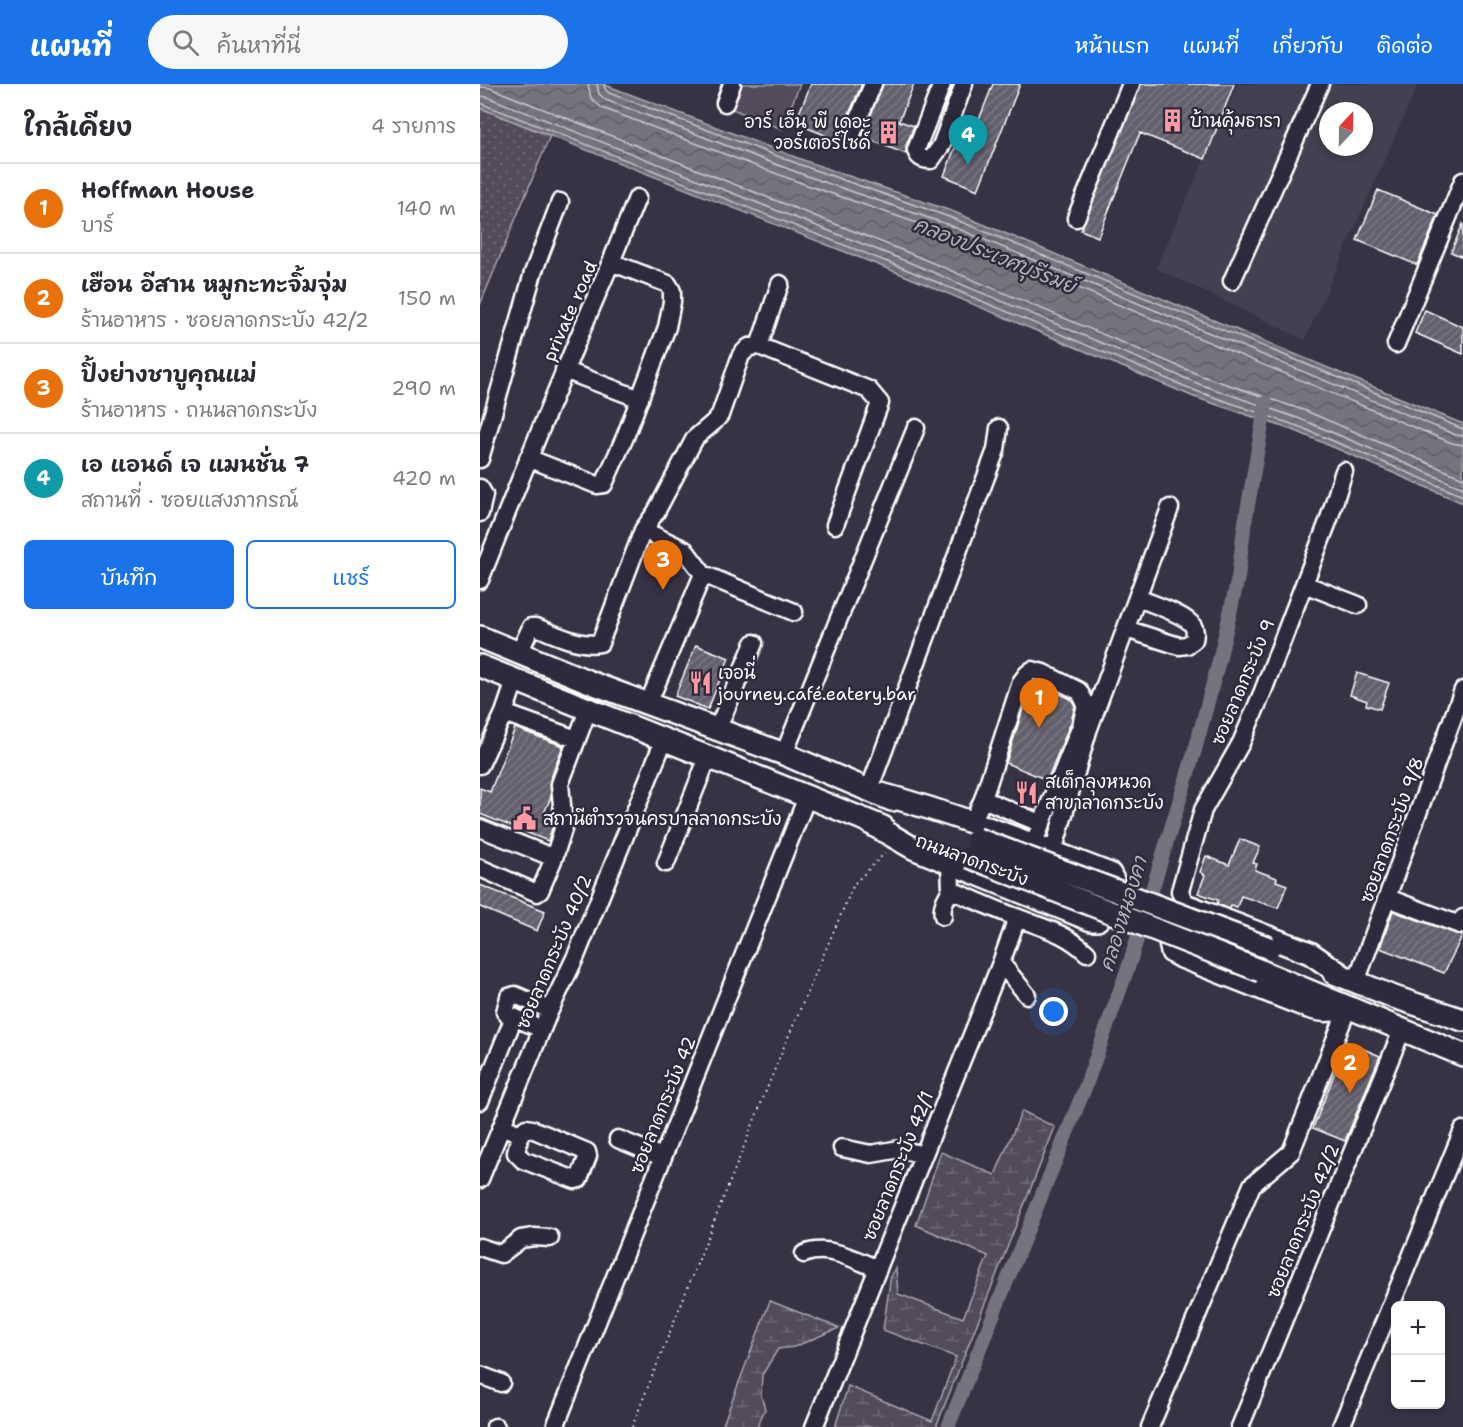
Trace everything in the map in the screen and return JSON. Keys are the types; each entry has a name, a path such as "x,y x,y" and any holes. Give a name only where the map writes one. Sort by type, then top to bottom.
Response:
{"main road":[{"name":"ถนนลาดกระบัง","path":"480,638 597,685 784,754 875,792 967,845 1463,1055"},
{"name":"ถนนลาดกระบัง","path":"480,666 870,823 967,845 1269,948 1394,997 1463,1020"},
{"path":"588,710 597,685"},
{"path":"870,823 897,839 967,845 1033,844 1113,877 1113,880 1096,920 1080,917 967,845"},
{"path":"1348,1007 1334,1011 1316,1009 1172,952 1170,943 1185,905 1310,953 1351,980"},
{"path":"1394,997 1463,1028"}],"street":[{"path":"724,103 732,84"},
{"path":"852,134 873,84"},
{"path":"942,84 916,150 925,160 931,160 941,146 960,85"},
{"path":"1076,218 1131,84"},
{"path":"1232,281 1320,84"},
{"path":"927,121 947,129"},
{"path":"1396,344 1457,212 1463,181"},
{"path":"611,262 637,198"},
{"path":"480,459 533,273 560,202"},
{"name":"private road","path":"480,580 528,458 564,370 611,262 668,285 672,291 672,302 667,327 607,481 601,485 528,458"},
{"path":"759,346 780,284"},
{"path":"519,653 531,627 573,640 600,643 643,530 656,512 695,438 720,415 741,355 749,347 759,346 869,390 880,403 835,525"},
{"path":"564,370 640,399"},
{"path":"784,754 916,428"},
{"path":"875,792 996,450 999,428"},
{"name":"ซอยลาดกระบัง 9","path":"1185,905 1179,891 1203,810 1214,787 1232,760 1250,722 1337,496 1344,471"},
{"path":"480,488 484,495 480,513"},
{"path":"1053,852 1088,731 1170,508"},
{"path":"643,530 685,550 703,574 794,612"},
{"path":"648,704 703,574"},
{"path":"1304,584 1358,605"},
{"path":"1126,629 1179,646 1188,645 1194,640 1195,633 1192,624 1182,617 1138,598"},
{"path":"717,730 754,643"},
{"path":"943,916 944,902 951,890 967,845 1022,682 1032,670 1079,691 1086,704 1081,726 1033,844"},
{"path":"480,765 504,713 515,681"},
{"name":"ซอยลาดกระบัง 9/8","path":"1351,980 1388,898 1463,690"},
{"path":"480,867 537,893 542,888 564,826 560,784 588,710"},
{"path":"504,713 576,739"},
{"name":"ซอยลาดกระบัง 40/2","path":"480,1179 550,1010 576,956 664,740"},
{"path":"666,863 708,757"},
{"name":"ซอยลาดกระบัง 42","path":"555,1427 807,797"},
{"path":"983,799 1042,824"},
{"path":"480,828 554,858"},
{"path":"951,890 1017,918 1059,932 1087,953"},
{"path":"1388,898 1460,925 1463,918"},
{"name":"ซอยลาดกระบัง 42/1","path":"814,1427 1001,963 1017,918"},
{"path":"1001,963 1028,995"},
{"path":"542,1029 505,1012 512,994 550,1010"},
{"path":"1150,1427 1252,1185 1291,1152 1348,1007"},
{"path":"480,1101 514,1017"},
{"name":"ซอยลาดกระบัง 42/2","path":"1240,1427 1402,1030"},
{"path":"501,1126 520,1134"},
{"path":"1341,1427 1463,1130"},
{"path":"618,1139 662,1157"},
{"path":"842,1148 871,1154 900,1149 923,1155"},
{"path":"480,1247 501,1254 520,1239 550,1238"},
{"path":"804,1254 826,1251 846,1256 878,1269"},
{"path":"480,1375 501,1383"}],"path":[{"path":"632,1427 780,1056 854,884 897,839"}],"shaded area":[{"path":"1238,84 1418,84 1305,340 1156,268"}],"green space":[{"path":"740,84 800,84 782,129 730,108"},
{"path":"480,108 550,136 480,305"},
{"path":"1022,1111 1055,1127 936,1427 835,1427 848,1386 932,1421 956,1357 883,1330 891,1275 896,1268 898,1294 963,1318 988,1256 916,1225 941,1152 995,1175"},
{"path":"770,1301 839,1328 794,1347 778,1349 762,1375 761,1395 765,1409 757,1427 722,1427"}],"water":[{"name":"คลองประเวศบุรีรมย์","path":"480,84 603,84 811,163 954,212 1463,424 1463,503 1298,432 1194,397 901,274 480,108"}],"building":[{"path":"811,84 862,84 842,130 840,141 795,123"},
{"path":"883,84 914,84 899,121 914,126 906,146 906,154 862,137"},
{"path":"993,84 1020,84 978,190 944,176 958,140 969,145"},
{"path":"1141,84 1234,84 1205,159 1140,133 1098,237 1081,230"},
{"path":"1378,190 1438,215 1417,265 1357,240"},
{"path":"1463,223 1463,257 1451,252"},
{"path":"1425,310 1463,327 1463,354 1415,333"},
{"name":"เจอนี่ journey.café.eatery.bar","path":"696,645 729,658 708,709 675,696"},
{"path":"1357,673 1389,683 1380,709 1366,705 1367,701 1350,695"},
{"path":"1034,682 1071,699 1075,706 1071,722 1047,780 1006,763 1030,687"},
{"path":"515,728 563,746 550,780 551,797 544,813 553,817 548,841 480,814 480,788 490,792"},
{"path":"1240,839 1260,847 1253,863 1257,864 1255,870 1277,878 1276,881 1287,885 1278,908 1241,896 1237,907 1231,905 1230,909 1217,904 1218,900 1198,893 1205,875 1200,872 1206,856 1229,865"},
{"path":"480,885 545,911 537,931 480,907"},
{"path":"1393,911 1462,936 1444,973 1380,948"},
{"path":"1347,1042 1380,1056 1345,1141 1313,1128"}],"waterway":[{"name":"คลองหนองคา","path":"948,1427 1085,1088 1130,962 1195,750 1219,661 1238,578 1244,528 1266,403"}],"place":[{"name":"บ้านคุ้มธารา","path":"1172,121"},
{"name":"อาร์ เอ็น พี เดอะ วอร์เตอร์ไซด์","path":"889,132"},
{"name":"เอ แอนด์ เจ แมนชั่น 7","path":"968,165"},
{"name":"ปิ้งย่างชาบูคุณแม่","path":"663,590"},
{"name":"เจอนี่ journey.café.eatery.bar","path":"700,683"},
{"name":"Hoffman House","path":"1039,728"},
{"name":"สเต็กลุงหนวด สาขาลาดกระบัง","path":"1027,792"},
{"name":"สถานีตำรวจนครบาลลาดกระบัง","path":"525,819"},
{"name":"เฮือน อีสาน หมูกะทะจิ้มจุ่ม","path":"1350,1093"}]}
